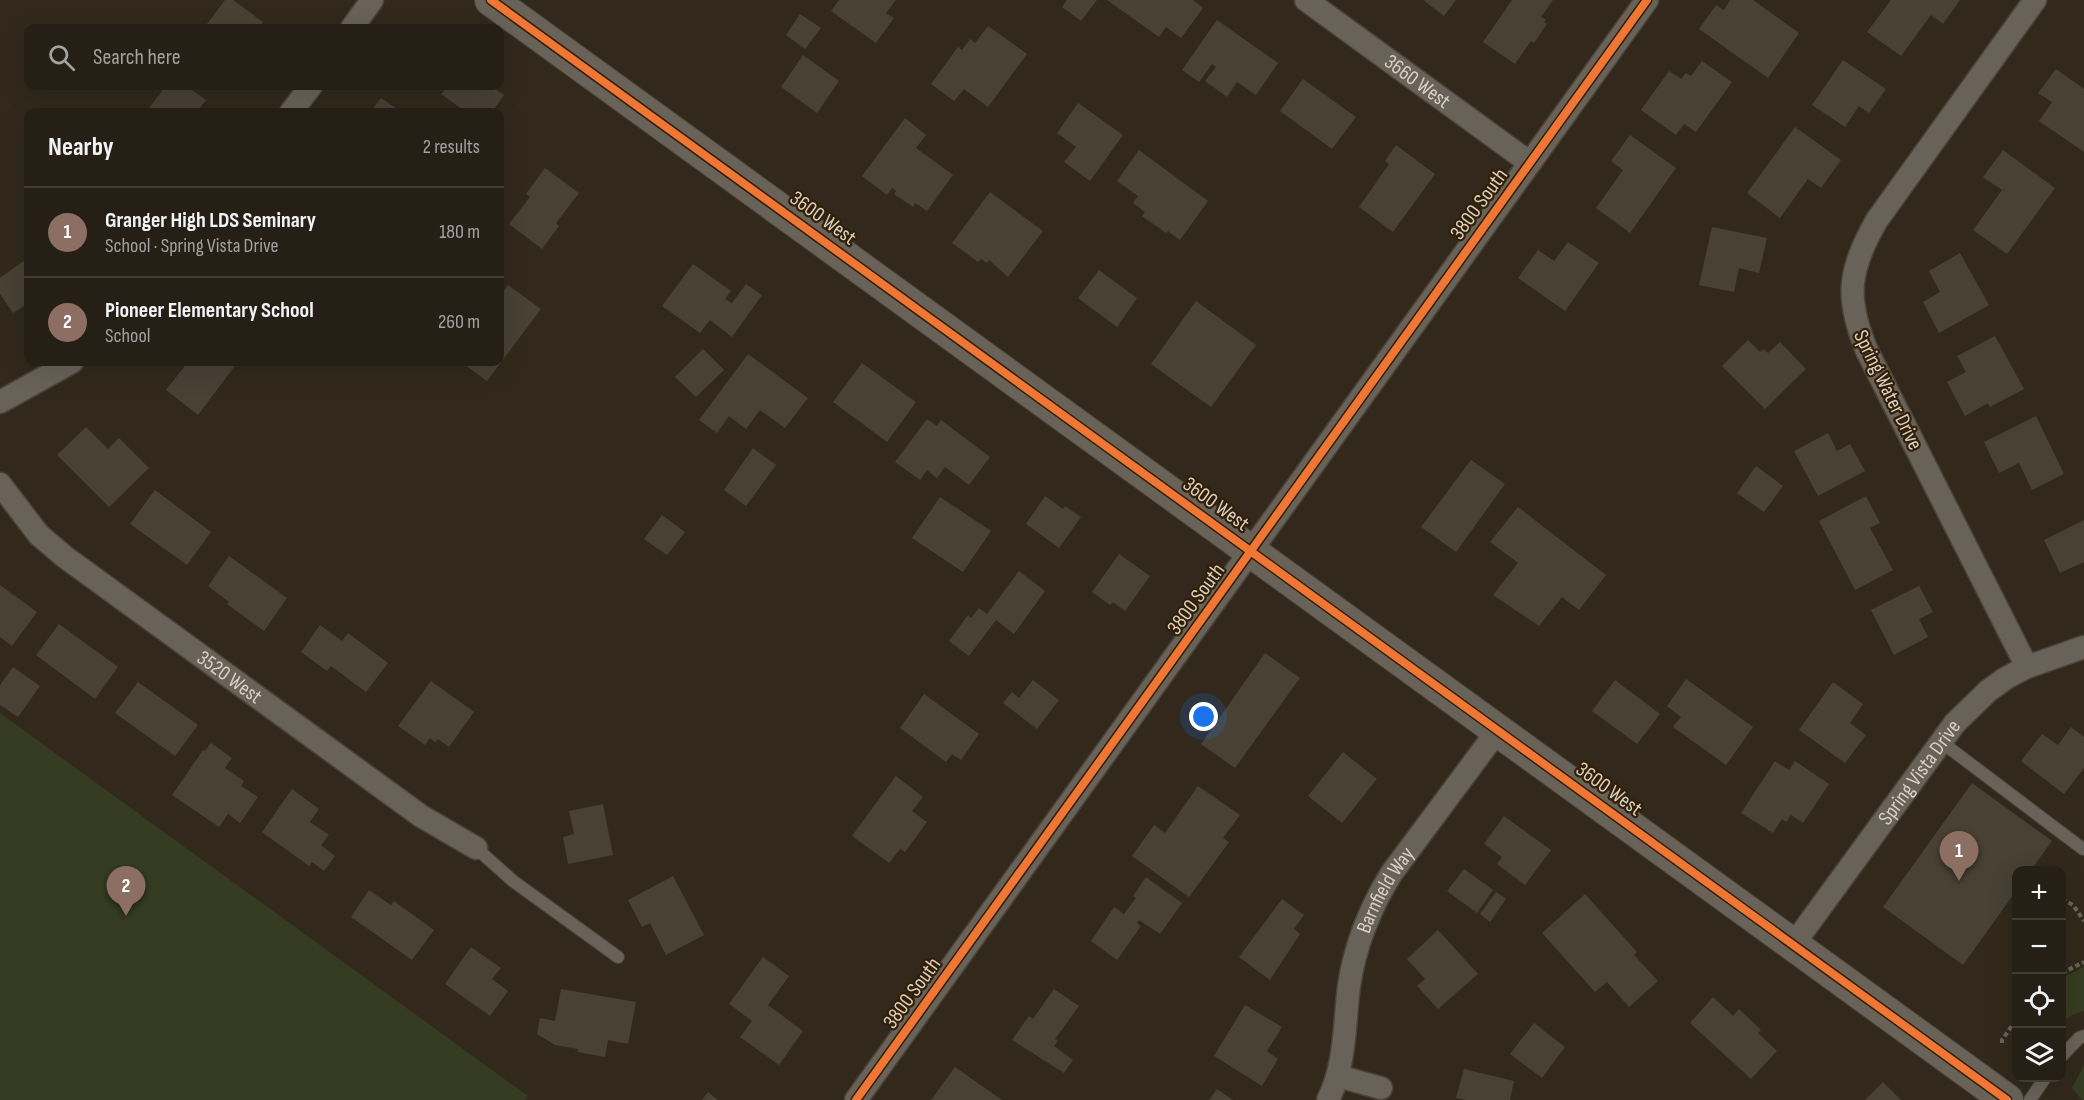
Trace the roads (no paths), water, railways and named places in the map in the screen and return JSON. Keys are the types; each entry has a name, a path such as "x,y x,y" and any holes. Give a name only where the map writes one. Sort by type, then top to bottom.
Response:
{"street":[{"path":"355,24 372,0"},
{"name":"3600 West","path":"491,0 2007,1100"},
{"name":"3660 West","path":"1306,0 1530,163"},
{"name":"3800 South","path":"856,1100 1647,0"},
{"name":"Spring Water Drive","path":"2027,667 1867,351 1855,320 1851,287 1861,252 1877,220 2034,0"},
{"path":"294,108 308,90"},
{"path":"0,402 65,366"},
{"name":"3520 West","path":"0,484 39,535 65,557 421,816 476,848"},
{"name":"Spring Vista Drive","path":"1793,945 1954,723 1988,691 2027,667 2084,647"},
{"name":"Barnfield Way","path":"1328,1100 1338,1076 1344,1047 1349,988 1362,929 1391,874 1498,730"},
{"path":"1338,1076 1381,1088"}],"lane":[{"path":"1940,741 2083,849"},
{"path":"476,848 513,881 618,957"},
{"path":"2066,1051 2084,1036"},
{"path":"2030,1100 2042,1082"}],"place":[{"name":"Granger High LDS Seminary","path":"1959,881"},
{"name":"Pioneer Elementary School","path":"126,916"}]}
